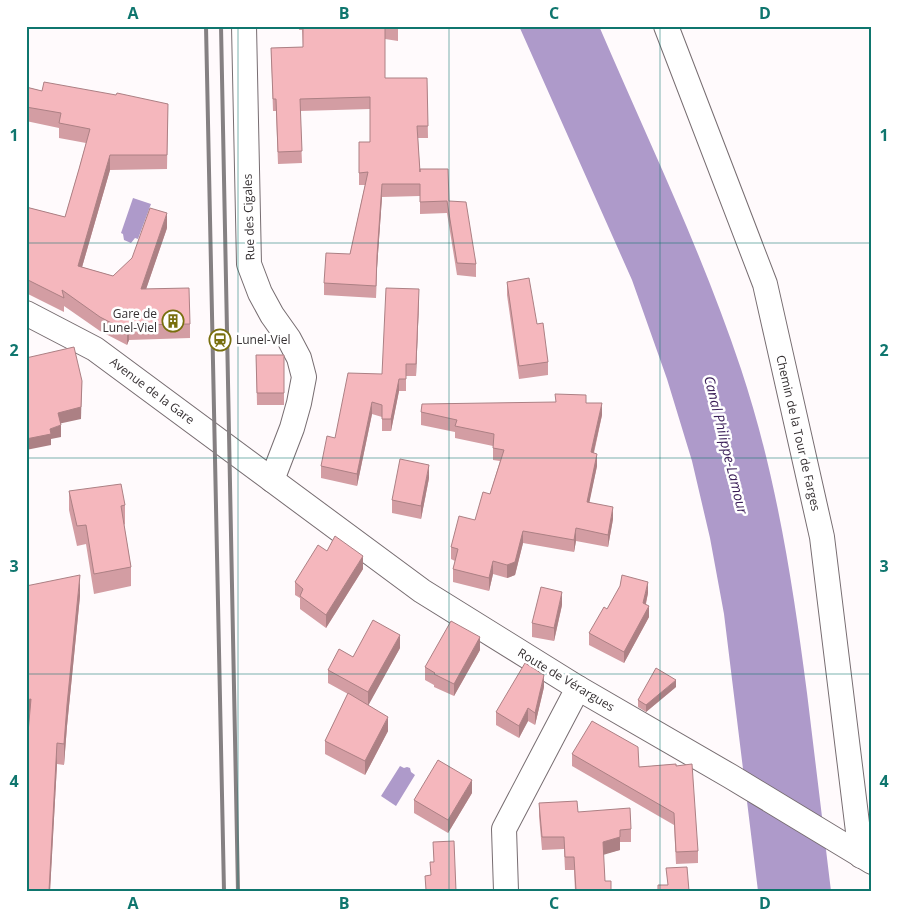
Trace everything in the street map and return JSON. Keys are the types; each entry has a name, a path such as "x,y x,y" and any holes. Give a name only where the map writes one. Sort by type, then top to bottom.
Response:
{"street":[{"name":"Rue des Cigales","path":"244,26 249,264 260,293 299,358 304,377 300,403 272,480"},
{"name":"Chemin de la Tour de Farges","path":"666,26 766,284 822,537 866,859"},
{"name":"Avenue de la Gare","path":"26,312 95,348 272,480"},
{"name":"Route de Vérargues","path":"272,480 422,591 578,688 698,757 866,859"},
{"path":"506,891 504,828 578,688"}],"water":[{"name":"Canal Philippe-Lamour","path":"519,26 599,26 674,196 726,325 764,449 782,530 802,652 831,891 758,891 724,614 710,538 692,461 667,379 632,280"},
{"path":"133,198 151,204 138,239 135,238 131,243 124,240 121,233"},
{"path":"400,766 410,768 411,772 415,775 396,806 381,796"}],"building":[{"path":"303,26 398,26 398,28 385,27 385,78 427,78 428,126 417,126 420,172 420,169 448,169 449,201 466,202 476,264 457,263 447,201 420,202 420,184 382,184 376,286 324,283 326,253 350,254 368,172 359,173 359,142 370,142 370,97 300,99 302,151 278,152 276,99 273,99 271,48 303,47"},
{"path":"44,82 116,95 117,93 168,104 167,155 110,155 78,266 113,276 132,258 150,208 167,213 141,289 189,288 190,324 129,325 127,331 100,317 62,290 64,298 26,279 26,207 65,217 90,129 59,123 61,113 26,107 26,87 42,91"},
{"path":"529,278 537,324 543,323 548,362 519,366 507,282"},
{"path":"386,288 419,289 416,364 406,364 406,379 399,379 391,419 382,419 382,405 372,402 357,474 321,466 327,436 335,438 348,373 382,374"},
{"path":"74,347 82,381 81,407 58,413 61,425 50,429 51,434 26,439 26,358"},
{"path":"256,355 284,355 284,393 257,393"},
{"path":"555,394 586,395 586,403 602,403 591,452 597,454 587,502 613,507 608,535 576,528 574,540 523,531 515,562 507,565 493,561 489,578 453,569 458,549 451,547 459,516 475,520 483,492 490,494 504,450 493,448 494,434 455,426 457,420 421,412 422,404 556,402"},
{"path":"400,459 429,465 421,506 392,500"},
{"path":"121,484 125,505 121,506 131,567 94,574 86,525 77,526 69,491"},
{"path":"335,536 363,556 326,615 300,596 303,589 295,582 318,545 327,551"},
{"path":"80,575 64,744 57,743 49,891 26,891 26,744 31,699 26,700 26,586"},
{"path":"622,575 648,582 643,603 649,606 624,652 589,633 604,607 607,609 620,586"},
{"path":"541,587 562,592 554,628 532,623"},
{"path":"373,620 400,635 368,692 328,670 339,649 353,657"},
{"path":"451,621 480,637 454,684 425,667"},
{"path":"525,663 544,675 535,713 528,708 519,726 496,712"},
{"path":"656,668 676,680 646,705 638,700"},
{"path":"348,693 388,717 365,761 325,741"},
{"path":"592,721 638,747 639,767 692,764 698,851 676,852 674,813 572,754"},
{"path":"438,760 472,780 448,820 414,800"},
{"path":"577,801 578,812 630,808 631,829 620,830 620,837 603,842 605,881 611,881 611,891 576,891 574,857 565,857 564,837 542,837 539,803"},
{"path":"454,841 456,891 418,891 426,890 425,876 431,875 430,862 434,862 433,842"},
{"path":"687,867 689,891 658,891 658,885 668,885 666,868"}],"railway":[{"path":"206,26 224,891"},
{"path":"221,26 238,891"}],"place":[{"name":"Gare de Lunel-Viel","path":"173,321"},
{"name":"Lunel-Viel","path":"220,340"}]}
